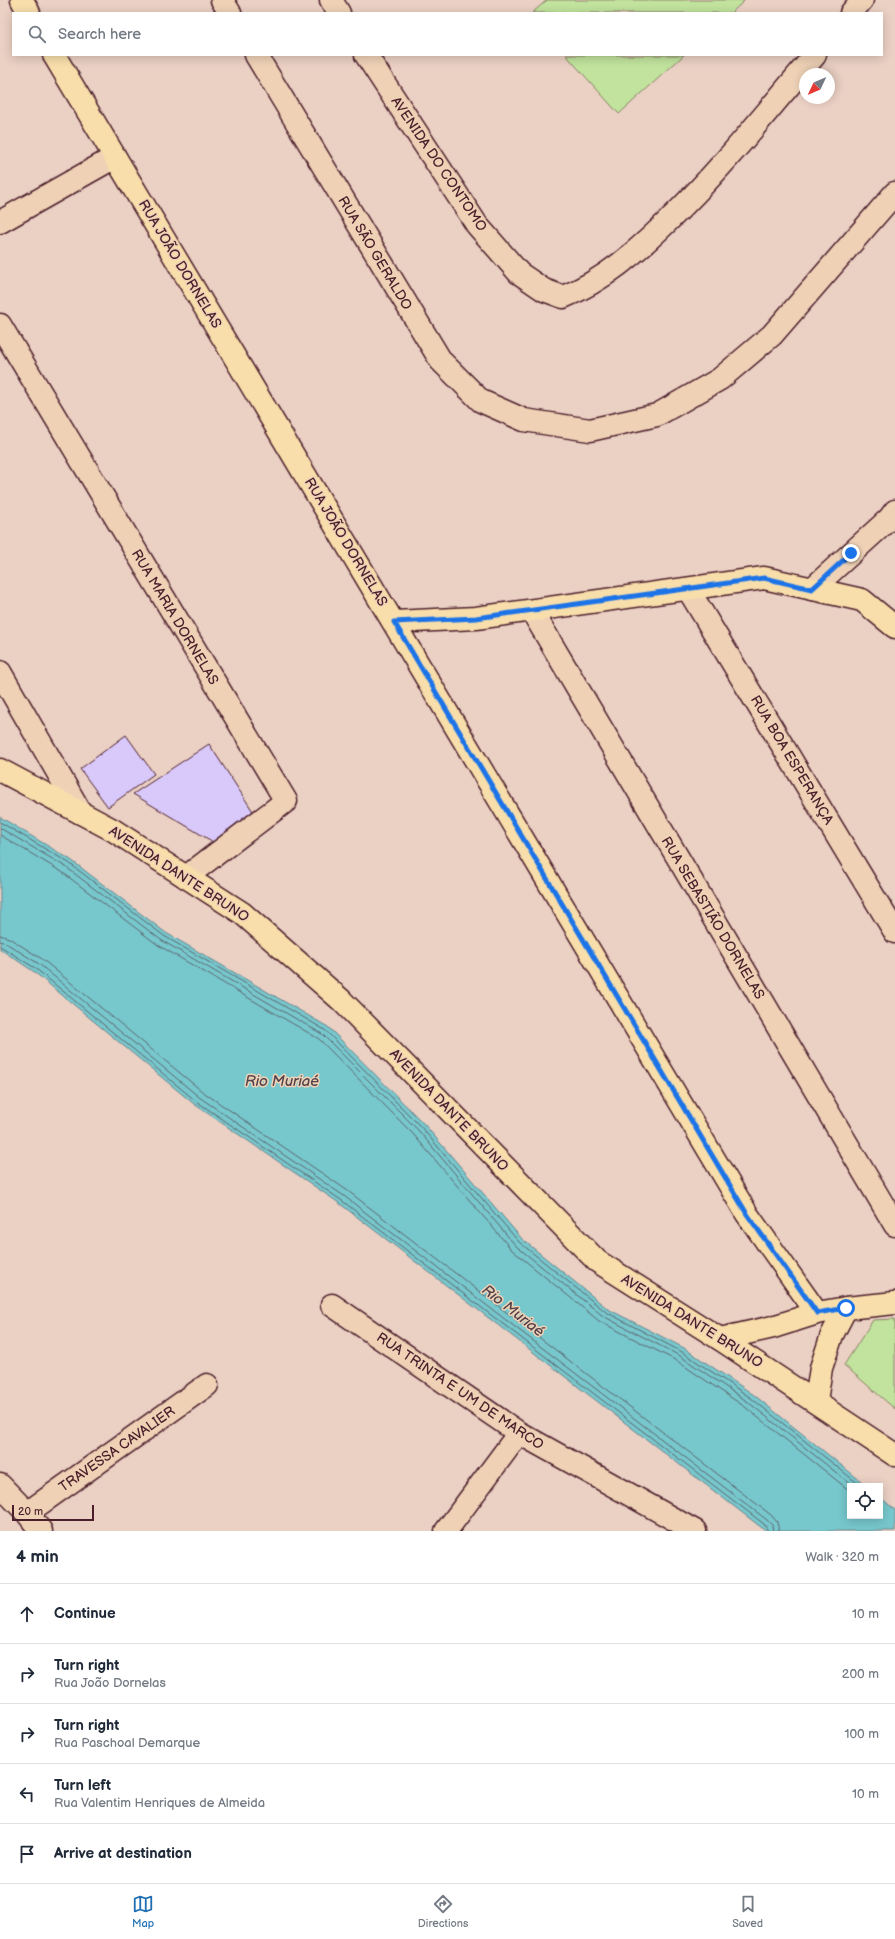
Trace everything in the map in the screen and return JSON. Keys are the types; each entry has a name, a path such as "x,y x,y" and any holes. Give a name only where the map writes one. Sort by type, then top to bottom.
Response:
{"main road":[{"path":"22,0 28,12"},
{"name":"RUA JOÃO DORNELAS","path":"55,56 747,1214 817,1313"},
{"path":"394,622 476,618 764,578 862,600 895,628"},
{"name":"AVENIDA DANTE BRUNO","path":"0,770 113,830 242,913 341,1000 597,1261 816,1401 895,1454"},
{"path":"720,1339 773,1327 817,1313 846,1308 895,1303"},
{"path":"816,1401 821,1368 832,1335 846,1308"}],"street":[{"path":"222,0 229,12"},
{"path":"331,0 338,12"},
{"path":"852,12 862,0"},
{"name":"RUA SÃO GERALDO","path":"257,56 441,361 481,401 524,420 590,430 657,415 720,379 772,335 895,193"},
{"name":"AVENIDA DO CONTOMO","path":"367,56 477,225 519,273 544,290 563,297 586,288 639,249 700,191 814,56"},
{"path":"0,222 115,157"},
{"name":"RUA MARIA DORNELAS","path":"0,325 286,801 186,877"},
{"path":"812,589 895,511"},
{"name":"RUA BOA ESPERANÇA","path":"688,589 895,932"},
{"name":"RUA SEBASTIÃO DORNELAS","path":"532,611 895,1225"},
{"path":"0,672 81,813"},
{"name":"RUA TRINTA E UM DE MARCO","path":"332,1305 519,1433 695,1531"},
{"name":"TRAVESSA CAVALIER","path":"27,1513 207,1385"},
{"path":"446,1531 519,1433"},
{"path":"0,1485 27,1513 41,1531"}],"green space":[{"path":"547,0 745,0 732,12 533,12"},
{"path":"567,56 683,56 619,114"},
{"path":"895,1319 895,1409 844,1365 873,1320"}],"water":[{"name":"Rio Muriaé","path":"0,817 71,860 166,933 328,1027 424,1124 522,1239 608,1309 684,1348 754,1395 863,1483 847,1483 847,1519 883,1519 883,1500 895,1510 895,1531 766,1531 339,1203 194,1104 33,971 0,949"}],"building":[{"path":"126,735 154,774 108,807 80,769"},
{"path":"209,744 256,816 215,843 133,794"}],"route":[{"path":"846,1308 817,1313 747,1214 394,622 476,618 764,578 812,589 851,553"}]}
